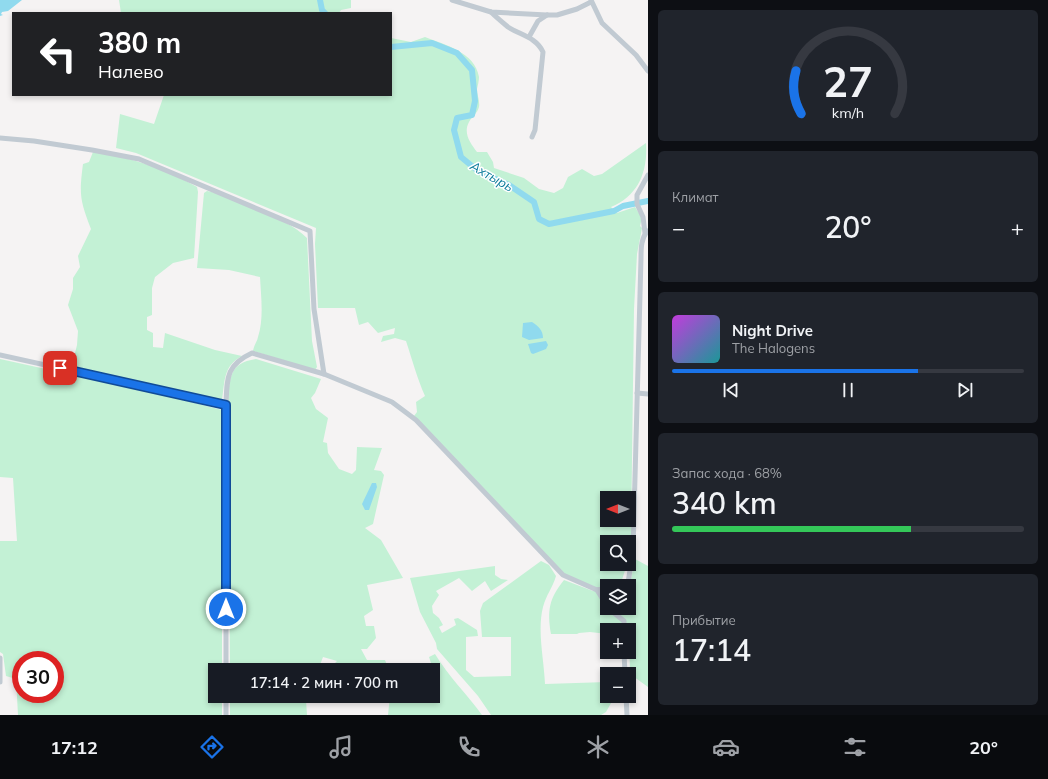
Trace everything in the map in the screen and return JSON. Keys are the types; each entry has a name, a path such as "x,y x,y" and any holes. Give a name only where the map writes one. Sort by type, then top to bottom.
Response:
{"street":[{"path":"452,0 491,12 547,15 557,15 577,9 591,1 602,23 636,56 648,71"},
{"path":"491,12 508,27 529,38 541,47 543,52 535,130 532,137"},
{"path":"529,38 538,21 547,15"},
{"path":"0,138 34,141 139,159 310,231 314,308 324,374"},
{"path":"629,579 633,551 640,258 646,232 644,217 637,204 637,195 648,175"},
{"path":"226,663 226,405 228,375 236,362 252,353 324,374 392,402 416,420 563,575 597,590 600,589"},
{"path":"0,355 226,405"},
{"path":"637,393 648,394"},
{"path":"597,590 600,595"},
{"path":"617,615 624,621 624,623"},
{"path":"0,658 0,682"},
{"path":"226,703 226,715"},
{"path":"626,703 627,715"}],"green space":[{"path":"119,0 351,0 351,8 341,10 340,12 121,12"},
{"path":"425,37 465,55 472,61 479,77 477,89 479,107 467,126 468,138 477,152 487,152 493,162 494,168 524,178 539,189 554,193 563,188 568,177 582,169 594,176 602,174 646,143 645,164 639,182 628,196 611,207 617,213 635,207 642,218 640,226 642,228 637,254 634,309 632,491 600,491 600,527 631,527 631,535 600,535 600,571 625,571 622,579 600,579 600,588 597,589 564,574 414,416 417,412 416,402 425,396 406,341 395,338 381,342 383,336 394,334 395,328 378,333 368,322 359,325 355,308 318,308 315,244 316,228 136,153 116,148 120,114 154,124 164,96 392,96 392,38 411,42"},
{"path":"93,152 146,164 172,174 197,187 198,192 194,258 173,263 155,277 152,288 152,315 147,317 147,330 153,333 153,347 163,348 165,333 215,350 242,356 231,364 228,369 222,400 219,402 71,369 77,345 78,331 68,305 73,289 73,278 80,267 78,256 91,229 81,197 81,183 83,164 89,162"},
{"path":"207,191 216,193 277,218 299,231 307,238 312,341 317,367 315,370 253,351 258,339 261,323 262,307 260,277 229,270 197,268 204,193"},
{"path":"0,359 160,394 222,410 222,663 208,663 208,703 222,703 222,715 18,715 17,703 64,703 64,651 12,651 12,678 6,676 3,654 0,652 0,541 17,541 13,478 0,477"},
{"path":"256,359 321,379 315,393 311,398 316,409 328,418 323,442 327,443 328,453 339,469 352,474 356,470 357,447 382,448 374,470 381,471 384,475 373,524 365,528 381,540 403,578 367,585 373,610 364,616 366,626 374,626 376,638 367,649 361,649 367,660 385,660 386,663 335,663 337,661 323,657 321,663 230,663 228,403 232,374 235,368 247,361"},
{"path":"636,560 648,566 648,687 636,678 636,667 630,667 630,659 636,659 636,623 600,623 600,633 590,632 577,634 551,634 549,618 550,605 555,593 564,580 593,591 600,591 600,615 636,615 636,579 631,579 633,571 636,571"},
{"path":"541,561 549,565 556,576 544,603 541,616 545,684 600,682 600,703 611,703 606,712 601,715 491,715 478,696 437,649 436,643 420,612 410,578 495,566 495,575 501,579 508,580 491,591 485,581 472,591 459,578 436,591 439,595 432,606 433,613 439,618 443,625 439,627 442,633 456,625 454,619 458,618 477,630 478,636 466,637 466,670 474,677 511,676 511,637 482,637 480,611 483,603"},
{"path":"435,654 482,715 388,715 389,703 440,703 440,663 431,663 429,657"},
{"path":"230,703 306,703 307,715 230,715"}],"water":[{"path":"0,0 22,0 8,11 2,12 1,14 3,15 0,16"},
{"path":"532,322 540,328 543,338 529,340 522,337 523,323"},
{"path":"546,341 548,345 546,349 533,354 531,353 528,344"},
{"path":"372,483 376,483 377,487 369,510 365,510 362,504"}],"waterway":[{"name":"Ахтырь","path":"320,0 322,10 324,12"},
{"name":"Ахтырь","path":"392,47 432,43 457,53 472,70 475,101 472,115 457,118 454,130 461,157 478,171 509,185 534,202 539,219 549,224 614,211 623,206 648,201"}],"route":[{"path":"60,368 226,405 226,609"}]}
